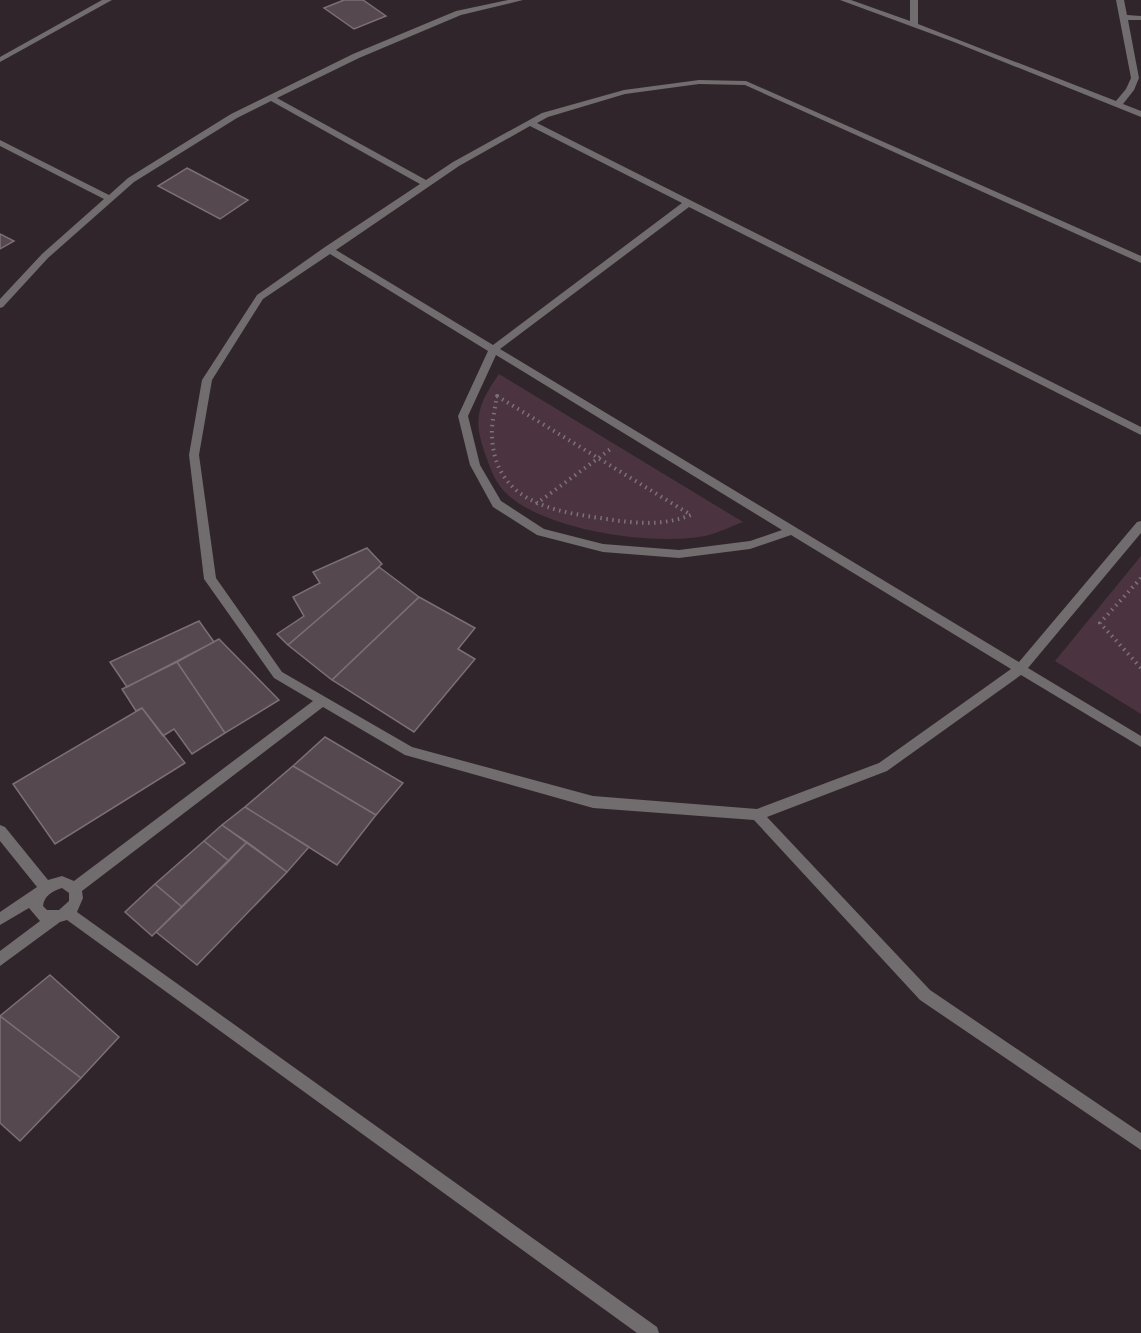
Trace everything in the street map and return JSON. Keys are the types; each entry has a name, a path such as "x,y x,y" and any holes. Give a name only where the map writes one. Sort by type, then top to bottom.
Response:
{"street":[{"path":"0,60 108,0"},
{"path":"0,305 45,256 131,180 234,116 356,56 459,14 519,0"},
{"path":"844,0 1141,114"},
{"path":"914,0 914,25"},
{"path":"1118,104 1130,90 1135,78 1120,0"},
{"path":"1124,17 1141,18"},
{"path":"1141,260 746,83 699,82 624,92 545,115 456,164 260,297 207,380 194,455 210,579 278,675 409,751 593,802 757,814 883,767 1020,669 1141,525"},
{"path":"271,98 426,184"},
{"path":"530,123 1141,431"},
{"path":"0,142 110,199"},
{"path":"688,203 494,350 463,416 474,465 497,504 541,532 603,548 679,554 750,545 792,531"},
{"path":"328,249 1141,742"},
{"path":"74,889 322,701"},
{"path":"757,814 926,995 1141,1142"},
{"path":"0,831 42,891"},
{"path":"0,919 42,891 62,882 74,889 76,902 62,915 0,959"},
{"path":"42,891 36,901 39,913 43,916 62,915 651,1333"}],"path":[{"path":"497,396 598,458 691,515 681,520 619,522 545,508 537,504 512,486 498,463 492,438 497,396"},
{"path":"518,517 631,433"},
{"path":"1141,578 1100,623 1141,668"}],"shaded area":[{"path":"499,374 743,522 709,535 661,539 603,533 548,518 525,507 507,494 497,482 479,434 478,423 482,405"},
{"path":"1141,556 1141,714 1055,661"}],"building":[{"path":"344,0 363,0 386,16 354,29 324,8"},
{"path":"187,168 248,200 220,219 158,186"},
{"path":"0,234 14,241 0,249"},
{"path":"367,548 382,564 288,645 277,634 304,616 293,597 320,583 313,572"},
{"path":"379,567 419,597 332,680 288,645"},
{"path":"419,597 475,628 458,649 475,659 414,732 332,680"},
{"path":"199,621 214,642 127,687 110,662"},
{"path":"219,639 279,700 225,733 177,662"},
{"path":"177,662 225,733 192,754 174,729 163,736 142,708 136,711 122,689"},
{"path":"142,708 185,763 55,844 13,784"},
{"path":"325,737 403,783 376,815 293,766"},
{"path":"293,766 376,815 337,865 245,807"},
{"path":"245,807 309,847 287,872 222,825"},
{"path":"222,825 247,842 229,861 204,841"},
{"path":"204,841 229,861 182,907 155,884"},
{"path":"247,842 287,872 197,965 156,932"},
{"path":"155,884 182,907 152,936 125,912"},
{"path":"50,975 119,1037 81,1078 0,1016"},
{"path":"0,1016 81,1078 20,1141 0,1123"}]}
